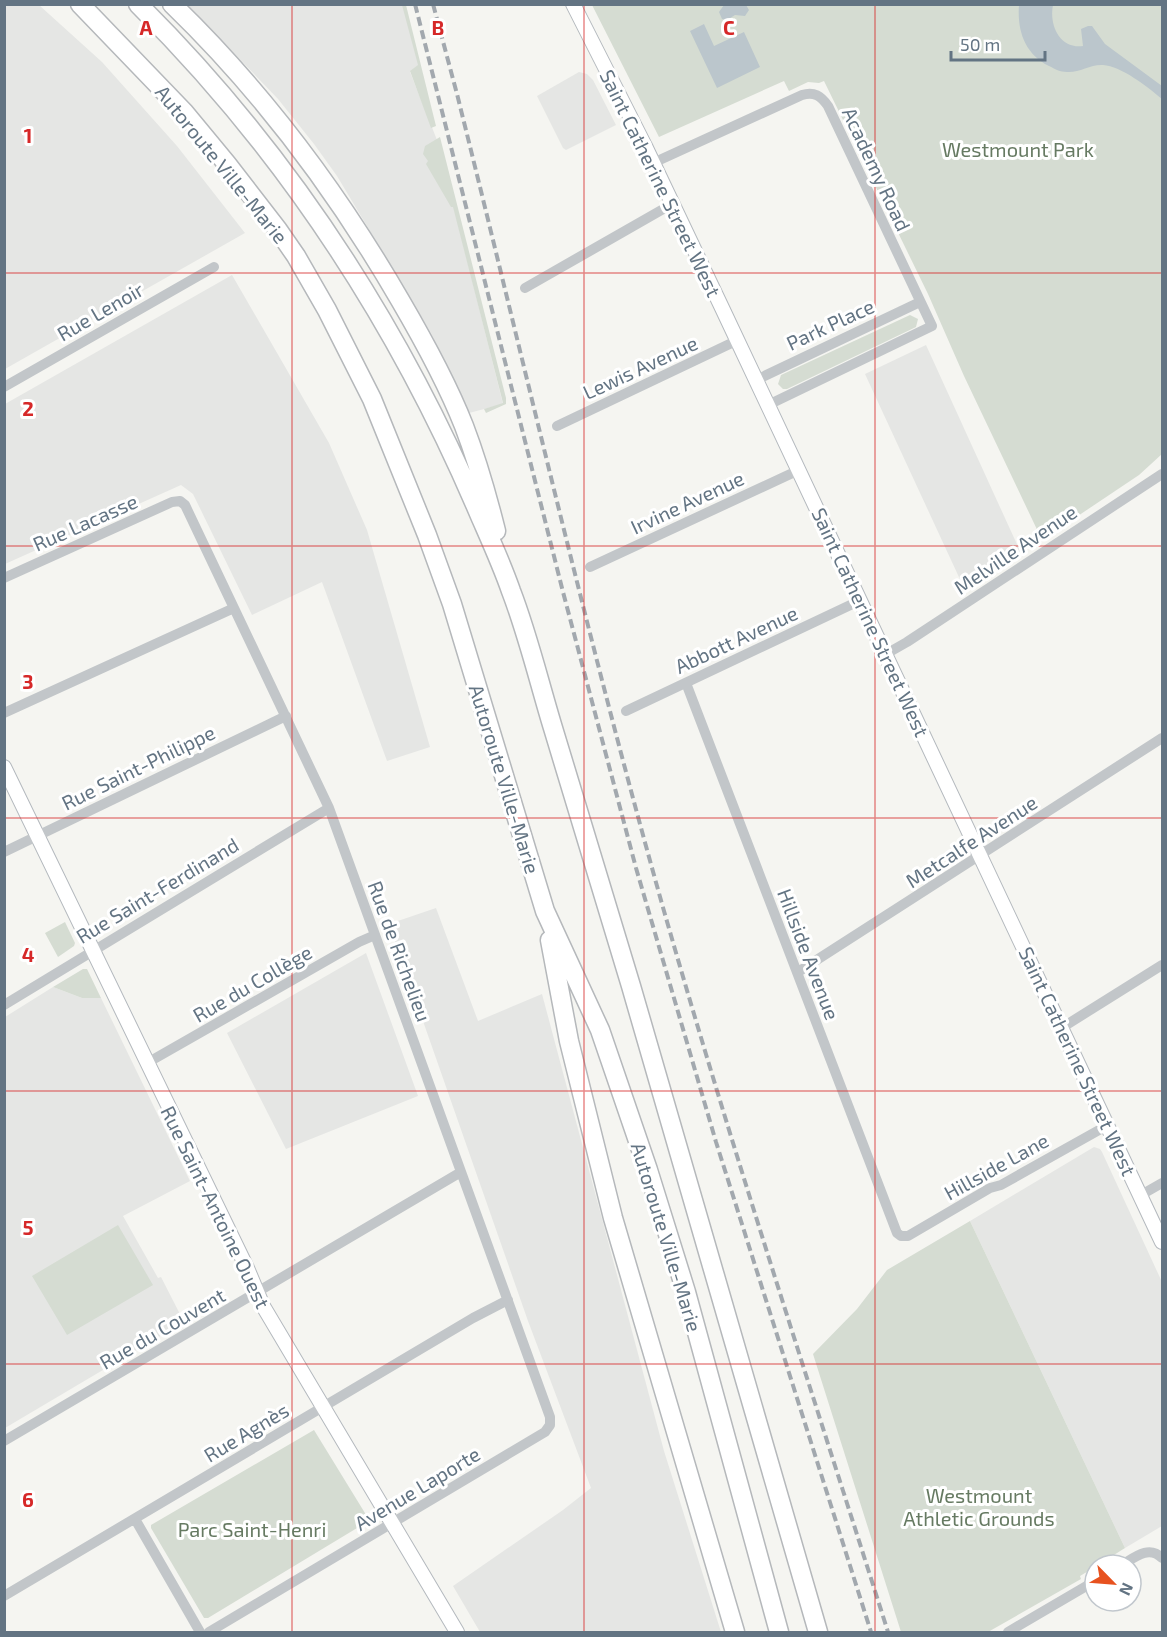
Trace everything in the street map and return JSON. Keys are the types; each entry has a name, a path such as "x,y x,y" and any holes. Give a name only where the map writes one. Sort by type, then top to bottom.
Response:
{"highway":[{"name":"Autoroute Ville-Marie","path":"80,4 184,112 239,179 296,256 347,348 390,442 437,563 545,911 600,1030 648,1170 686,1292 780,1632"},
{"name":"Autoroute Ville-Marie","path":"138,4 200,69 268,151 355,274 399,348 447,440 512,591 738,1348 818,1632"},
{"path":"172,4 226,61 305,156 351,221 410,316 452,398 475,456 512,591"},
{"path":"545,911 569,1041 613,1218 735,1632"}],"main road":[{"name":"Saint Catherine Street West","path":"573,4 738,340 1063,1027 1162,1242"},
{"name":"Rue Saint-Antoine Ouest","path":"4,767 247,1268 263,1306 457,1632"}],"street":[{"name":"Academy Road","path":"653,163 802,95 811,93 819,95 828,106 932,326 768,405"},
{"path":"525,288 672,204"},
{"name":"Rue Lenoir","path":"4,387 214,267"},
{"name":"Park Place","path":"756,380 920,302"},
{"name":"Lewis Avenue","path":"557,426 738,340"},
{"name":"Irvine Avenue","path":"590,567 799,470"},
{"name":"Melville Avenue","path":"886,654 1162,474"},
{"name":"Rue Lacasse","path":"4,578 172,502 180,501"},
{"name":"Rue de Richelieu","path":"180,501 187,508 329,807 549,1413 551,1420 549,1428"},
{"name":"Abbott Avenue","path":"626,711 861,600"},
{"path":"4,713 234,608"},
{"name":"Hillside Avenue","path":"686,683 896,1230 901,1236"},
{"name":"Rue Saint-Philippe","path":"4,852 286,716"},
{"name":"Metcalfe Avenue","path":"798,972 1162,738"},
{"name":"Rue Saint-Ferdinand","path":"4,1005 329,807"},
{"name":"Rue du Collège","path":"147,1063 375,935"},
{"path":"1063,1027 1162,965"},
{"name":"Hillside Lane","path":"901,1236 908,1236 990,1188 1001,1185 1108,1125"},
{"name":"Rue du Couvent","path":"4,1441 461,1172"},
{"path":"1141,1195 1162,1183"},
{"name":"Rue Agnès","path":"4,1596 473,1318 508,1300"},
{"name":"Avenue Laporte","path":"209,1632 543,1434 549,1428"},
{"path":"135,1519 200,1632"},
{"path":"1143,1553 1158,1555"},
{"path":"1008,1632 1083,1588"}],"shaded area":[{"path":"5,4 39,5 102,62 177,146 245,233 5,369"},
{"path":"188,5 403,5 419,65 410,72 437,140 503,404 469,413 431,333 337,176 278,99"},
{"path":"724,5 746,5 749,10 745,16 735,15 727,20 722,19 719,12"},
{"path":"1019,5 1053,5 1054,27 1068,44 1083,46 1081,29 1092,26 1105,44 1162,86 1162,99 1134,78 1110,66 1098,65 1064,72 1041,61 1024,41 1019,24"},
{"path":"704,24 714,46 744,32 760,67 717,88 690,31"},
{"path":"579,72 587,74 593,80 616,125 566,150 537,96"},
{"path":"232,275 329,443 367,530 430,747 387,761 322,582 252,615 193,494 181,485 5,564 5,404"},
{"path":"926,345 1020,551 964,588 865,374"},
{"path":"436,908 478,1021 542,994 664,1451 721,1632 480,1632 453,1586 591,1488 528,1321 389,924"},
{"path":"366,953 418,1096 286,1149 227,1033"},
{"path":"53,987 82,998 101,998 190,1181 123,1216 158,1278 161,1277 184,1322 5,1428 5,1017"},
{"path":"1094,1147 1102,1152 1162,1282 1162,1526 1125,1548 970,1221"}],"green space":[{"path":"402,5 406,5 436,126 431,128 410,71 418,65"},
{"name":"Westmount Park","path":"592,5 1162,5 1162,454 1139,475 1042,540 964,376 928,294 824,81 808,82 789,91 784,81 659,137"},
{"path":"440,137 506,398 506,404 486,413 484,409 503,403 453,207 426,164 428,161 423,154 425,146"},
{"path":"910,315 918,319 916,327 787,389 783,389 778,384 781,375"},
{"path":"65,922 75,943 58,957 45,933"},
{"path":"83,969 87,969 101,998 82,998 53,987"},
{"name":"Westmount Athletic Grounds","path":"970,1221 1125,1548 1117,1553 1083,1553 1081,1579 988,1632 901,1632 813,1354 857,1309 887,1270"},
{"path":"118,1225 153,1285 67,1335 32,1276"},
{"name":"Parc Saint-Henri","path":"314,1430 368,1518 367,1522 208,1618 204,1618 151,1525"}],"railway":[{"path":"415,4 563,592 636,868 716,1142 871,1632"},
{"path":"433,4 583,606 664,911 745,1182 888,1632"}]}
